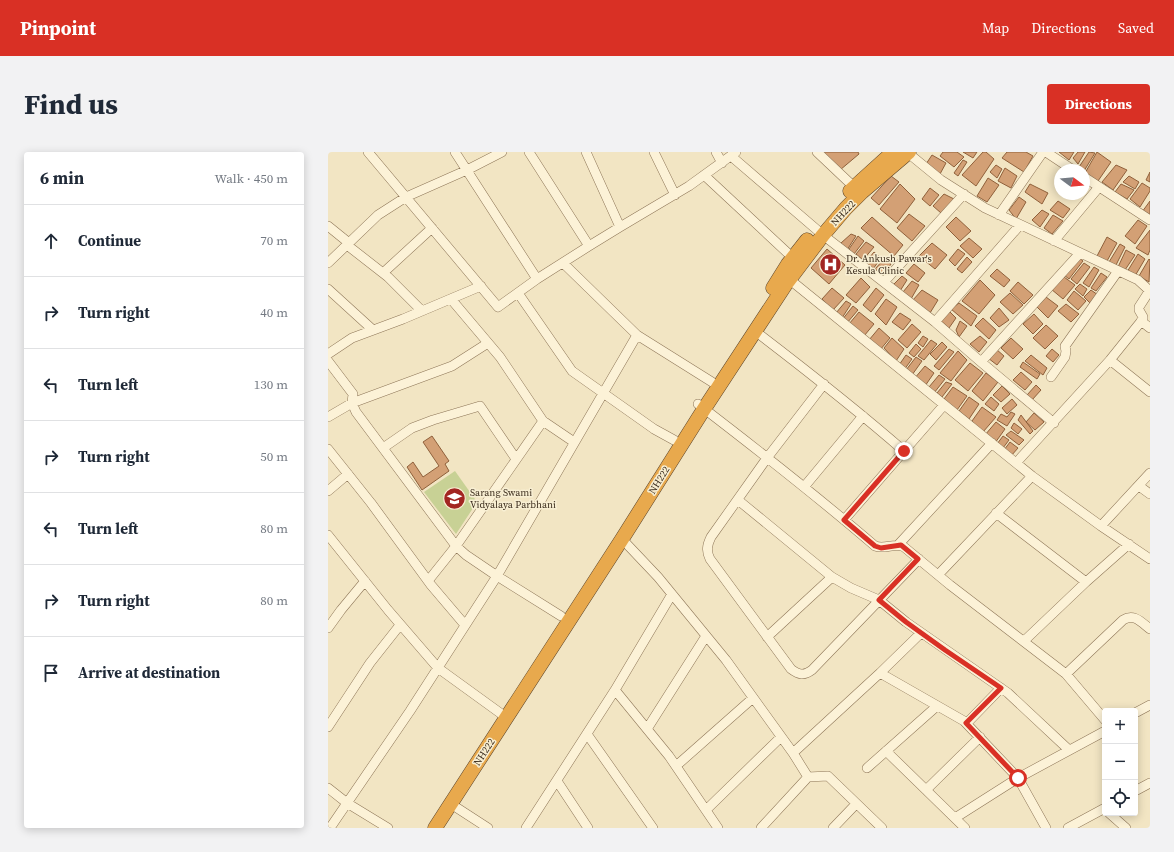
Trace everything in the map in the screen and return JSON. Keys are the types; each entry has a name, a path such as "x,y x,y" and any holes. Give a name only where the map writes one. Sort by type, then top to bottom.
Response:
{"highway":[{"name":"NH222","path":"436,828 561,616 674,440 701,406 755,331 841,200 893,152"},
{"name":"NH222","path":"425,828 622,539 701,406 712,382 788,264 819,232 908,152"}],"street":[{"path":"368,152 498,307 537,279 589,246 689,186 733,154 819,232 935,322 1054,423"},
{"path":"455,152 537,279"},
{"path":"328,263 378,215 406,198 502,152"},
{"path":"529,152 589,246"},
{"path":"586,152 620,227"},
{"path":"654,152 675,195"},
{"path":"716,152 722,163"},
{"path":"817,152 854,187"},
{"path":"908,152 941,180 985,208 1138,280 1150,290 1139,307 1143,317 1141,321 1110,360 1016,463"},
{"path":"999,215 1042,152"},
{"path":"1046,152 1064,164"},
{"path":"704,175 793,258"},
{"path":"1090,181 1150,220"},
{"path":"1054,241 1098,186"},
{"path":"884,282 964,194"},
{"path":"935,322 1020,225"},
{"path":"328,226 383,273 422,311"},
{"path":"383,273 432,228"},
{"path":"981,362 1080,253"},
{"path":"563,263 637,335 712,382"},
{"path":"1051,377 1065,357 1065,346 1118,271"},
{"path":"789,280 1032,476 1150,559"},
{"path":"328,354 352,338 481,286"},
{"path":"328,289 373,330"},
{"path":"518,293 572,371 654,429 674,440"},
{"path":"451,299 500,357 543,421 574,442"},
{"path":"1141,321 1150,328"},
{"path":"755,331 824,384 904,451"},
{"path":"330,828 410,711 497,576 637,335"},
{"path":"328,417 352,403 452,366 488,342"},
{"path":"1110,360 1150,392"},
{"path":"328,361 353,394 352,403 356,412 456,546 466,555 497,576 561,616"},
{"path":"824,384 767,458 711,537 707,548 710,559 791,669 801,675 807,674 918,559"},
{"path":"844,520 944,405"},
{"path":"383,448 412,428 480,406 516,459"},
{"path":"701,406 804,487 875,546 881,548 901,545 904,547 990,616 1066,674 1102,716"},
{"path":"804,487 863,416"},
{"path":"428,581 456,546 543,421"},
{"path":"898,545 992,443"},
{"path":"328,449 371,503 428,581 465,625"},
{"path":"1101,526 1150,473"},
{"path":"328,491 348,474"},
{"path":"938,575 1032,476"},
{"path":"1138,486 1150,494"},
{"path":"738,500 832,577 851,588 879,600 906,622 1001,688 1069,750"},
{"path":"996,514 1086,582"},
{"path":"328,535 400,625 438,668 503,715"},
{"path":"622,539 658,577 726,660 793,753 808,777"},
{"path":"1024,641 1086,582 1129,544"},
{"path":"767,637 832,577"},
{"path":"329,623 365,581"},
{"path":"526,828 615,690 672,594"},
{"path":"1066,674 1128,617 1134,618 1150,629"},
{"path":"328,727 370,663 400,625"},
{"path":"793,753 880,673 921,632"},
{"path":"647,729 706,636"},
{"path":"880,673 964,721 1018,778 1046,828"},
{"path":"966,723 1001,688"},
{"path":"615,690 676,766 718,828"},
{"path":"676,766 753,698"},
{"path":"1138,711 1150,705"},
{"path":"867,768 937,706"},
{"path":"955,818 1018,778 1102,733"},
{"path":"587,734 653,828"},
{"path":"706,810 781,737"},
{"path":"926,790 980,737"},
{"path":"886,751 965,828"},
{"path":"761,828 808,777 828,776 882,828"},
{"path":"557,781 588,828"},
{"path":"1138,789 1150,783"},
{"path":"328,788 347,803 388,828"},
{"path":"451,804 488,828"},
{"path":"833,828 856,804"},
{"path":"1068,828 1102,812"},
{"path":"1113,816 1126,828"}],"green space":[{"path":"455,471 477,502 456,534 424,492"}],"building":[{"path":"823,152 858,152 859,154 840,170"},
{"path":"943,152 957,152 964,157 954,167 940,156"},
{"path":"963,152 977,152 973,158"},
{"path":"983,152 986,152 994,159 976,186 962,175"},
{"path":"1007,152 1026,152 1033,156 1024,172 1002,158"},
{"path":"1059,152 1074,152 1069,160"},
{"path":"1078,152 1085,152 1078,164 1073,158"},
{"path":"1089,152 1095,153 1088,164 1081,164"},
{"path":"1097,152 1111,162 1098,181 1090,176 1090,164"},
{"path":"932,155 946,163 940,174 926,164"},
{"path":"963,160 967,162 958,176 954,173"},
{"path":"996,165 1002,169 997,178 990,172"},
{"path":"1116,165 1127,170 1113,190 1102,182"},
{"path":"1005,168 1017,176 1011,188 998,181"},
{"path":"1150,172 1150,182 1146,180"},
{"path":"891,176 899,182 879,205 871,198"},
{"path":"1129,176 1139,182 1135,189 1123,182"},
{"path":"988,178 999,185 987,202 977,196"},
{"path":"1142,183 1150,188 1150,191 1140,207 1130,199"},
{"path":"900,184 915,199 897,223 880,209"},
{"path":"1030,184 1048,193 1042,204 1025,192"},
{"path":"1121,184 1134,190 1127,199 1115,192"},
{"path":"930,188 939,195 930,206 922,199"},
{"path":"944,194 954,199 941,213 933,206"},
{"path":"1019,197 1026,202 1016,219 1009,210"},
{"path":"1058,201 1070,209 1063,218 1050,210"},
{"path":"1150,201 1150,218 1142,212"},
{"path":"1042,210 1049,214 1040,227 1032,220"},
{"path":"909,214 925,226 912,241 897,228"},
{"path":"1053,215 1063,221 1052,234 1044,228"},
{"path":"872,217 903,245 894,256 861,228"},
{"path":"956,217 971,231 960,241 946,227"},
{"path":"1138,220 1147,226 1135,244 1125,236"},
{"path":"1150,230 1150,250 1148,255 1136,248"},
{"path":"851,234 856,236 847,250 841,243"},
{"path":"858,236 864,241 854,254 849,249"},
{"path":"1107,237 1117,243 1107,261 1097,256"},
{"path":"969,238 982,249 973,258 960,246"},
{"path":"866,242 874,247 863,260 856,254"},
{"path":"932,243 947,255 935,269 919,256"},
{"path":"1120,244 1125,247 1115,267 1109,262"},
{"path":"827,249 845,265 829,284 811,268"},
{"path":"958,249 965,254 955,266 949,260"},
{"path":"1126,250 1135,255 1125,270 1118,267"},
{"path":"874,252 881,258 873,269 865,263"},
{"path":"1138,254 1145,259 1135,276 1127,272"},
{"path":"967,257 972,262 962,273 957,269"},
{"path":"1078,257 1083,261 1069,279 1064,275"},
{"path":"884,259 891,264 883,275 875,269"},
{"path":"1149,259 1150,260 1149,282 1139,276"},
{"path":"1084,263 1090,267 1077,284 1071,279"},
{"path":"914,264 925,273 918,282 906,273"},
{"path":"1094,267 1099,270 1089,287 1083,283"},
{"path":"997,269 1010,280 1004,287 990,276"},
{"path":"1101,273 1107,277 1096,291 1091,288"},
{"path":"902,276 907,280 900,291 893,285"},
{"path":"1064,277 1075,285 1063,299 1051,289"},
{"path":"861,278 870,287 856,303 846,295"},
{"path":"980,280 995,295 979,314 962,301"},
{"path":"912,281 919,285 911,299 903,292"},
{"path":"1018,282 1033,295 1024,304 1010,291"},
{"path":"1080,284 1087,289 1083,296 1075,289"},
{"path":"832,288 844,298 833,310 822,299"},
{"path":"876,288 884,295 871,312 863,305"},
{"path":"922,290 938,300 930,313 912,301"},
{"path":"1091,290 1098,295 1090,303 1084,297"},
{"path":"1074,291 1086,301 1078,310 1067,300"},
{"path":"1010,293 1023,305 1013,314 1000,302"},
{"path":"1046,297 1058,306 1048,318 1037,307"},
{"path":"886,299 897,307 886,325 875,314"},
{"path":"846,301 851,304 842,318 836,313"},
{"path":"959,303 977,316 971,326 951,309"},
{"path":"1066,304 1079,314 1071,322 1058,311"},
{"path":"853,306 858,310 847,323 842,320"},
{"path":"999,308 1009,320 999,327 990,318"},
{"path":"859,312 874,324 864,336 849,324"},
{"path":"950,312 956,318 949,328 941,321"},
{"path":"900,313 911,320 903,330 892,322"},
{"path":"1034,314 1043,324 1033,334 1023,324"},
{"path":"983,318 996,330 989,339 975,326"},
{"path":"960,321 967,326 959,337 956,330"},
{"path":"912,324 921,332 907,348 898,340"},
{"path":"1046,325 1058,336 1045,349 1033,338"},
{"path":"879,328 890,338 880,350 869,340"},
{"path":"923,336 928,339 923,347 918,343"},
{"path":"980,336 987,342 979,352 970,344"},
{"path":"892,338 904,349 896,361 884,348"},
{"path":"1011,338 1023,349 1013,359 1001,348"},
{"path":"931,340 937,344 924,360 918,356"},
{"path":"942,342 947,347 936,360 930,354"},
{"path":"916,344 921,349 914,357 909,353"},
{"path":"949,349 954,352 939,370 934,366"},
{"path":"996,349 1004,356 997,365 988,358"},
{"path":"1052,349 1059,355 1053,362 1046,356"},
{"path":"958,351 967,360 951,381 940,373"},
{"path":"906,355 912,359 904,370 899,365"},
{"path":"1031,355 1047,368 1043,375 1025,361"},
{"path":"916,357 922,361 912,375 906,370"},
{"path":"1023,362 1040,374 1037,379 1020,367"},
{"path":"970,363 983,373 968,391 955,380"},
{"path":"925,366 934,373 925,386 914,379"},
{"path":"1021,372 1032,382 1025,390 1013,380"},
{"path":"986,373 998,382 983,401 972,391"},
{"path":"939,375 945,379 934,393 929,387"},
{"path":"946,382 952,384 942,397 937,393"},
{"path":"1036,385 1041,390 1032,400 1027,395"},
{"path":"1002,386 1010,394 1001,402 993,395"},
{"path":"953,387 967,396 957,410 944,399"},
{"path":"969,397 979,404 969,419 959,411"},
{"path":"991,397 999,404 994,411 985,404"},
{"path":"1012,399 1017,405 1007,414 1002,408"},
{"path":"982,407 996,417 983,432 972,421"},
{"path":"1011,412 1015,414 1007,426 997,420 1001,414 1007,417"},
{"path":"1034,413 1044,422 1035,430 1026,422"},
{"path":"1021,415 1033,431 1030,434 1018,420"},
{"path":"996,422 1005,429 995,443 985,435"},
{"path":"1014,423 1022,429 1018,434 1011,428"},
{"path":"1011,431 1024,440 1019,445 1006,435"},
{"path":"432,436 449,461 445,464 449,471 422,490 407,467 413,462 423,477 439,466 423,442"},
{"path":"1003,436 1009,440 1003,448 997,444"},
{"path":"1010,442 1018,448 1011,456 1004,450"}],"place":[{"name":"Dr. Ankush Pawar's Kesula Clinic","path":"831,264"},
{"name":"Sarang Swami Vidyalaya Parbhani","path":"454,498"}],"route":[{"path":"904,451 844,520 878,548 901,545 918,559 879,600 906,622 1001,688 966,723 1018,778"}]}
